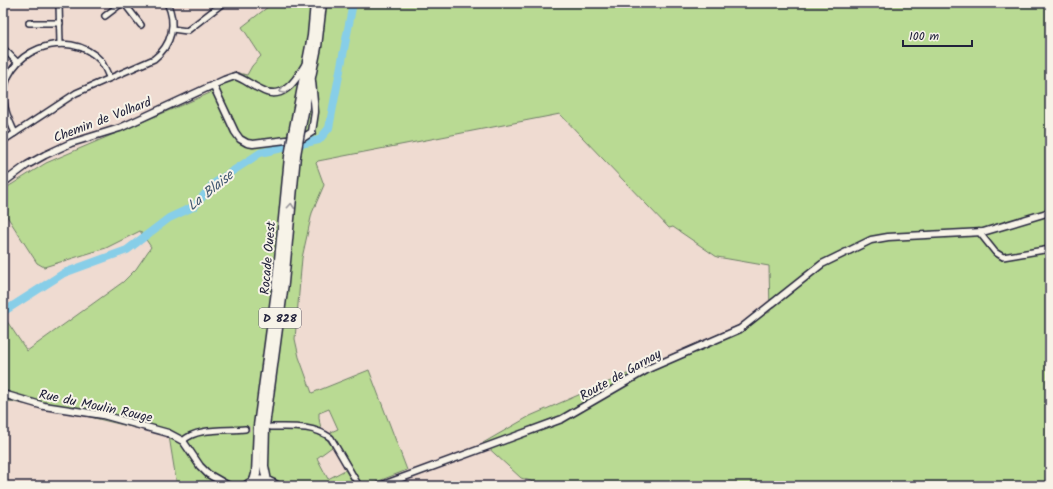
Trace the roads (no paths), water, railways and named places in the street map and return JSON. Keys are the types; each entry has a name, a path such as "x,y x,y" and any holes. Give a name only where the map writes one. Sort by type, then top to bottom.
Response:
{"main road":[{"name":"D 828","path":"307,62 315,3"},
{"name":"D 828","path":"312,73 322,3"},
{"name":"Rocade Ouest","path":"254,481 256,474 258,426 293,156 307,62"},
{"name":"Rocade Ouest","path":"297,133 312,73"},
{"name":"Rocade Ouest","path":"267,481 264,461 265,426 284,283 293,156"},
{"path":"246,486 254,481 267,481 277,486"}],"street":[{"path":"59,3 60,44"},
{"path":"105,16 123,3 140,25"},
{"path":"3,140 69,97 154,59 161,54 168,42 172,29 172,13 167,3"},
{"path":"172,29 187,31 223,3"},
{"path":"29,23 60,23"},
{"path":"15,133 7,116 4,90 17,62 25,55 50,44 71,45 92,53 102,62 109,78"},
{"path":"3,48 17,62"},
{"name":"Chemin de Volhard","path":"3,183 27,165 71,143 120,128 235,76 270,94 282,92 295,82 307,62"},
{"path":"213,85 235,132 240,139 247,143 254,144 308,137 314,128 315,112 312,73"},
{"name":"Route de Garnay","path":"380,486 562,419 650,368 740,329 822,264 874,239 979,232 1050,212"},
{"path":"979,232 995,252 1003,257 1050,249"},
{"name":"Rue du Moulin Rouge","path":"3,394 44,406 115,418 168,433 183,441 200,466 208,474 230,486"},
{"path":"271,428 303,427 315,429 324,433 331,438 359,486"},
{"path":"183,441 188,436 196,433 245,429"}],"waterway":[{"name":"La Blaise","path":"3,312 64,273 127,250 169,218 195,206 213,184 260,153 319,140 329,128 353,3"}],"tunnel":[{"path":"245,429 260,428"}]}
